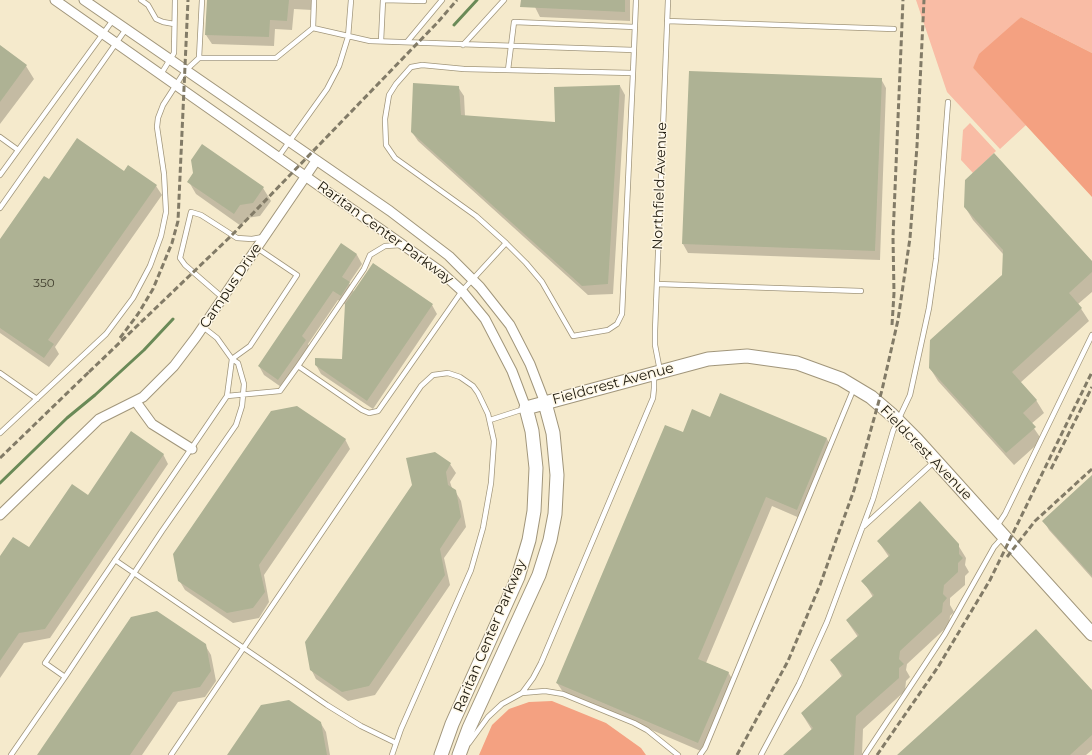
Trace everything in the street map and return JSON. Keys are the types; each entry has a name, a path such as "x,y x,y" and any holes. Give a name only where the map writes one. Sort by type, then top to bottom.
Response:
{"street":[{"name":"Raritan Center Parkway","path":"55,0 279,156 440,271 462,291 485,319 514,375 526,408 533,439 536,477 534,511 529,540 518,577 452,724 441,755"},
{"name":"Raritan Center Parkway","path":"84,0 420,233 452,259 472,278 510,325 530,364 545,403 553,433 557,475 555,514 550,540 539,575 473,719 460,755"},
{"name":"Campus Drive","path":"0,515 99,419 136,402 167,373 203,327 316,161"},
{"name":"Fieldcrest Avenue","path":"526,408 708,359 757,356 806,365 832,375 854,386 879,403 898,421 1092,634"},
{"path":"136,402 152,424 192,449"}],"lane":[{"path":"141,0 148,6 156,19 166,24 174,24"},
{"path":"161,74 174,53 176,0"},
{"path":"199,58 202,0"},
{"path":"0,433 112,328 133,298 150,266 161,236 166,212 164,174 157,127 158,118 163,105 185,71 199,58 276,58 313,28 314,0"},
{"path":"279,156 333,78 342,59 348,37 351,0"},
{"path":"381,41 383,0 424,1"},
{"path":"408,42 442,0"},
{"path":"464,44 504,0"},
{"path":"633,73 464,69 422,65 411,67 396,84 389,95 385,119 386,146 395,158 476,216 526,263 542,282 573,336 608,330 617,324 622,314 633,73 636,0"},
{"name":"Northfield Avenue","path":"522,693 533,678 541,663 653,398 657,372 655,346 668,0"},
{"path":"0,175 113,20"},
{"path":"667,21 894,29"},
{"path":"508,70 514,22 635,27"},
{"path":"313,28 348,37 381,41 634,50"},
{"path":"0,208 126,29"},
{"path":"761,755 811,658 839,592 863,527 898,421 910,395 930,297 940,225 948,102"},
{"path":"0,137 18,150"},
{"path":"223,298 212,291 181,261 180,256 191,212 201,215 237,238 252,239 265,236"},
{"path":"298,366 362,410 369,413 378,411 462,291 472,278 506,243"},
{"path":"227,396 280,391 364,269 370,255 380,248 390,245 400,245 411,249"},
{"path":"65,676 45,663 227,396 232,359 250,346 297,275 257,248"},
{"path":"657,284 861,291"},
{"path":"11,755 236,424 242,406 244,384 238,363 232,359 217,338 203,327"},
{"path":"865,755 945,634 994,547 1005,514 1092,335"},
{"path":"171,755 427,380 437,373 444,372 457,375 465,380 478,394 490,420 494,441 492,475 477,552 466,582 392,755"},
{"path":"0,373 37,399"},
{"path":"700,755 708,740 854,386"},
{"path":"490,420 526,408"},
{"path":"863,527 935,461"},
{"path":"115,560 327,705 360,726 396,743"},
{"path":"460,755 494,710 522,693 546,691 563,694 634,723 647,730 678,755"}],"shaded area":[{"path":"916,0 1092,0 1092,53 1021,17 973,68 1026,125 1000,149 947,92"},
{"path":"1021,17 1092,53 1092,197 973,68 979,54"},
{"path":"970,123 996,151 973,173 961,160 963,130"},
{"path":"552,701 606,723 641,748 646,755 479,755 492,725 509,709 529,702"}],"building":[{"path":"207,0 289,0 287,21 270,20 269,37 205,35"},
{"path":"521,0 625,0 625,12 520,7"},
{"path":"0,45 27,65 0,102"},
{"path":"689,71 882,78 875,251 682,244"},
{"path":"413,83 459,86 461,115 555,122 554,87 620,85 608,284 582,286 411,132"},
{"path":"77,138 124,171 128,165 157,185 48,340 54,344 44,358 0,328 0,239 44,176 49,179"},
{"path":"202,144 264,187 253,203 240,205 234,214 187,182 193,173 191,160"},
{"path":"994,153 1092,261 1092,272 1069,293 1082,308 1012,372 1037,400 1023,413 1036,427 1006,453 929,368 930,340 1002,275 1003,250 964,207 965,180"},
{"path":"341,243 357,254 342,277 350,282 341,296 333,291 302,336 306,340 278,380 258,366"},
{"path":"373,263 433,304 367,401 315,365 315,358 342,359 345,304"},
{"path":"720,393 827,438 797,510 766,497 698,659 729,672 698,743 556,683 665,425 683,432 692,409 710,417"},
{"path":"297,406 346,439 259,565 265,592 253,608 227,613 178,581 173,554 271,411"},
{"path":"131,431 164,454 45,629 19,633 0,661 0,556 13,537 29,547 72,484 88,495"},
{"path":"435,452 451,463 446,472 448,485 456,490 461,517 440,549 445,575 369,686 342,692 310,670 305,642 412,485 406,458"},
{"path":"1092,475 1092,576 1042,521"},
{"path":"920,501 959,544 959,554 963,558 958,563 958,572 944,585 943,594 947,598 943,603 942,612 900,651 899,659 904,664 899,668 899,678 856,716 854,755 783,755 813,728 801,713 843,675 830,660 859,635 846,620 874,595 861,581 890,555 877,541"},
{"path":"157,611 206,644 211,671 200,687 173,692 130,755 37,755 131,617"},
{"path":"1036,629 1092,690 1092,735 1070,755 897,755"},
{"path":"289,700 321,722 327,755 227,755 261,705"}],"waterway":[{"path":"454,25 477,0"},
{"path":"0,483 67,418 95,395 144,350 173,319"}],"railway":[{"path":"120,338 138,314 153,289 172,243 178,221 188,0"},
{"path":"89,372 231,236 437,23 457,0"},
{"path":"892,325 894,293 893,237 903,0"},
{"path":"737,755 788,661 820,585 854,490 882,390 898,320 910,238 917,146 924,0"},
{"path":"0,458 92,369"},
{"path":"877,755 938,667 990,580 1092,372"},
{"path":"1051,469 1092,387"},
{"path":"1007,557 1035,521 1092,469"}]}
